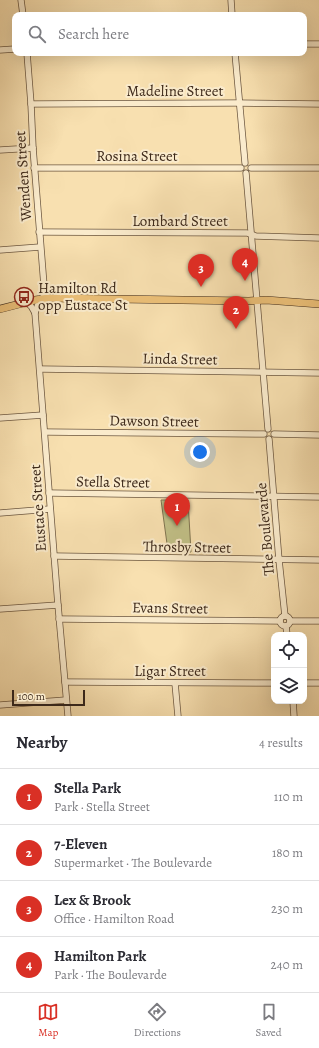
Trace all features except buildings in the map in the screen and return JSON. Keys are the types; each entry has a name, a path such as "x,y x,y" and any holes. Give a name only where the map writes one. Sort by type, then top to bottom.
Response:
{"main road":[{"path":"0,308 44,298 266,300 319,304"}],"street":[{"path":"22,0 23,12"},
{"path":"231,0 232,12"},
{"path":"307,44 319,44"},
{"path":"0,50 12,49"},
{"name":"Wenden Street","path":"27,56 44,298"},
{"path":"235,56 245,163 251,168 319,168"},
{"name":"Madeline Street","path":"31,104 319,104"},
{"path":"0,150 33,148"},
{"path":"245,163 242,164 241,168 243,172 246,173 264,373 268,429 264,434 265,438 269,439 272,438 274,434"},
{"name":"Rosina Street","path":"34,168 241,168"},
{"path":"246,173 249,172 251,168"},
{"name":"Lombard Street","path":"39,232 247,233 256,236 319,238"},
{"path":"0,250 40,247"},
{"path":"35,313 38,304 44,298"},
{"path":"26,302 32,307 35,313"},
{"name":"Eustace Street","path":"35,313 68,716"},
{"name":"Linda Street","path":"40,369 319,373"},
{"path":"0,418 43,415"},
{"path":"268,429 273,431 274,434 319,434"},
{"name":"Dawson Street","path":"44,432 264,434"},
{"name":"The Boulevarde","path":"269,439 285,616"},
{"name":"Stella Street","path":"49,493 319,497"},
{"path":"0,513 50,509"},
{"name":"Throsby Street","path":"54,556 319,560"},
{"path":"0,609 58,605"},
{"path":"286,626 282,625 280,621 282,617 288,617 290,621"},
{"name":"Evans Street","path":"59,619 280,621"},
{"path":"290,621 319,621"},
{"path":"287,632 286,626 290,621"},
{"name":"Ligar Street","path":"65,682 271,683"},
{"path":"175,683 178,716"},
{"path":"307,683 319,683"},
{"path":"0,705 66,700"},
{"path":"293,704 294,716"}],"shaded area":[{"path":"161,500 188,500 191,552 168,551"}],"place":[{"name":"Hamilton Park","path":"245,281"},
{"name":"Lex & Brook","path":"201,287"},
{"name":"Hamilton Rd opp Eustace St","path":"24,297"},
{"name":"7-Eleven","path":"236,329"},
{"name":"Stella Park","path":"177,526"}]}
